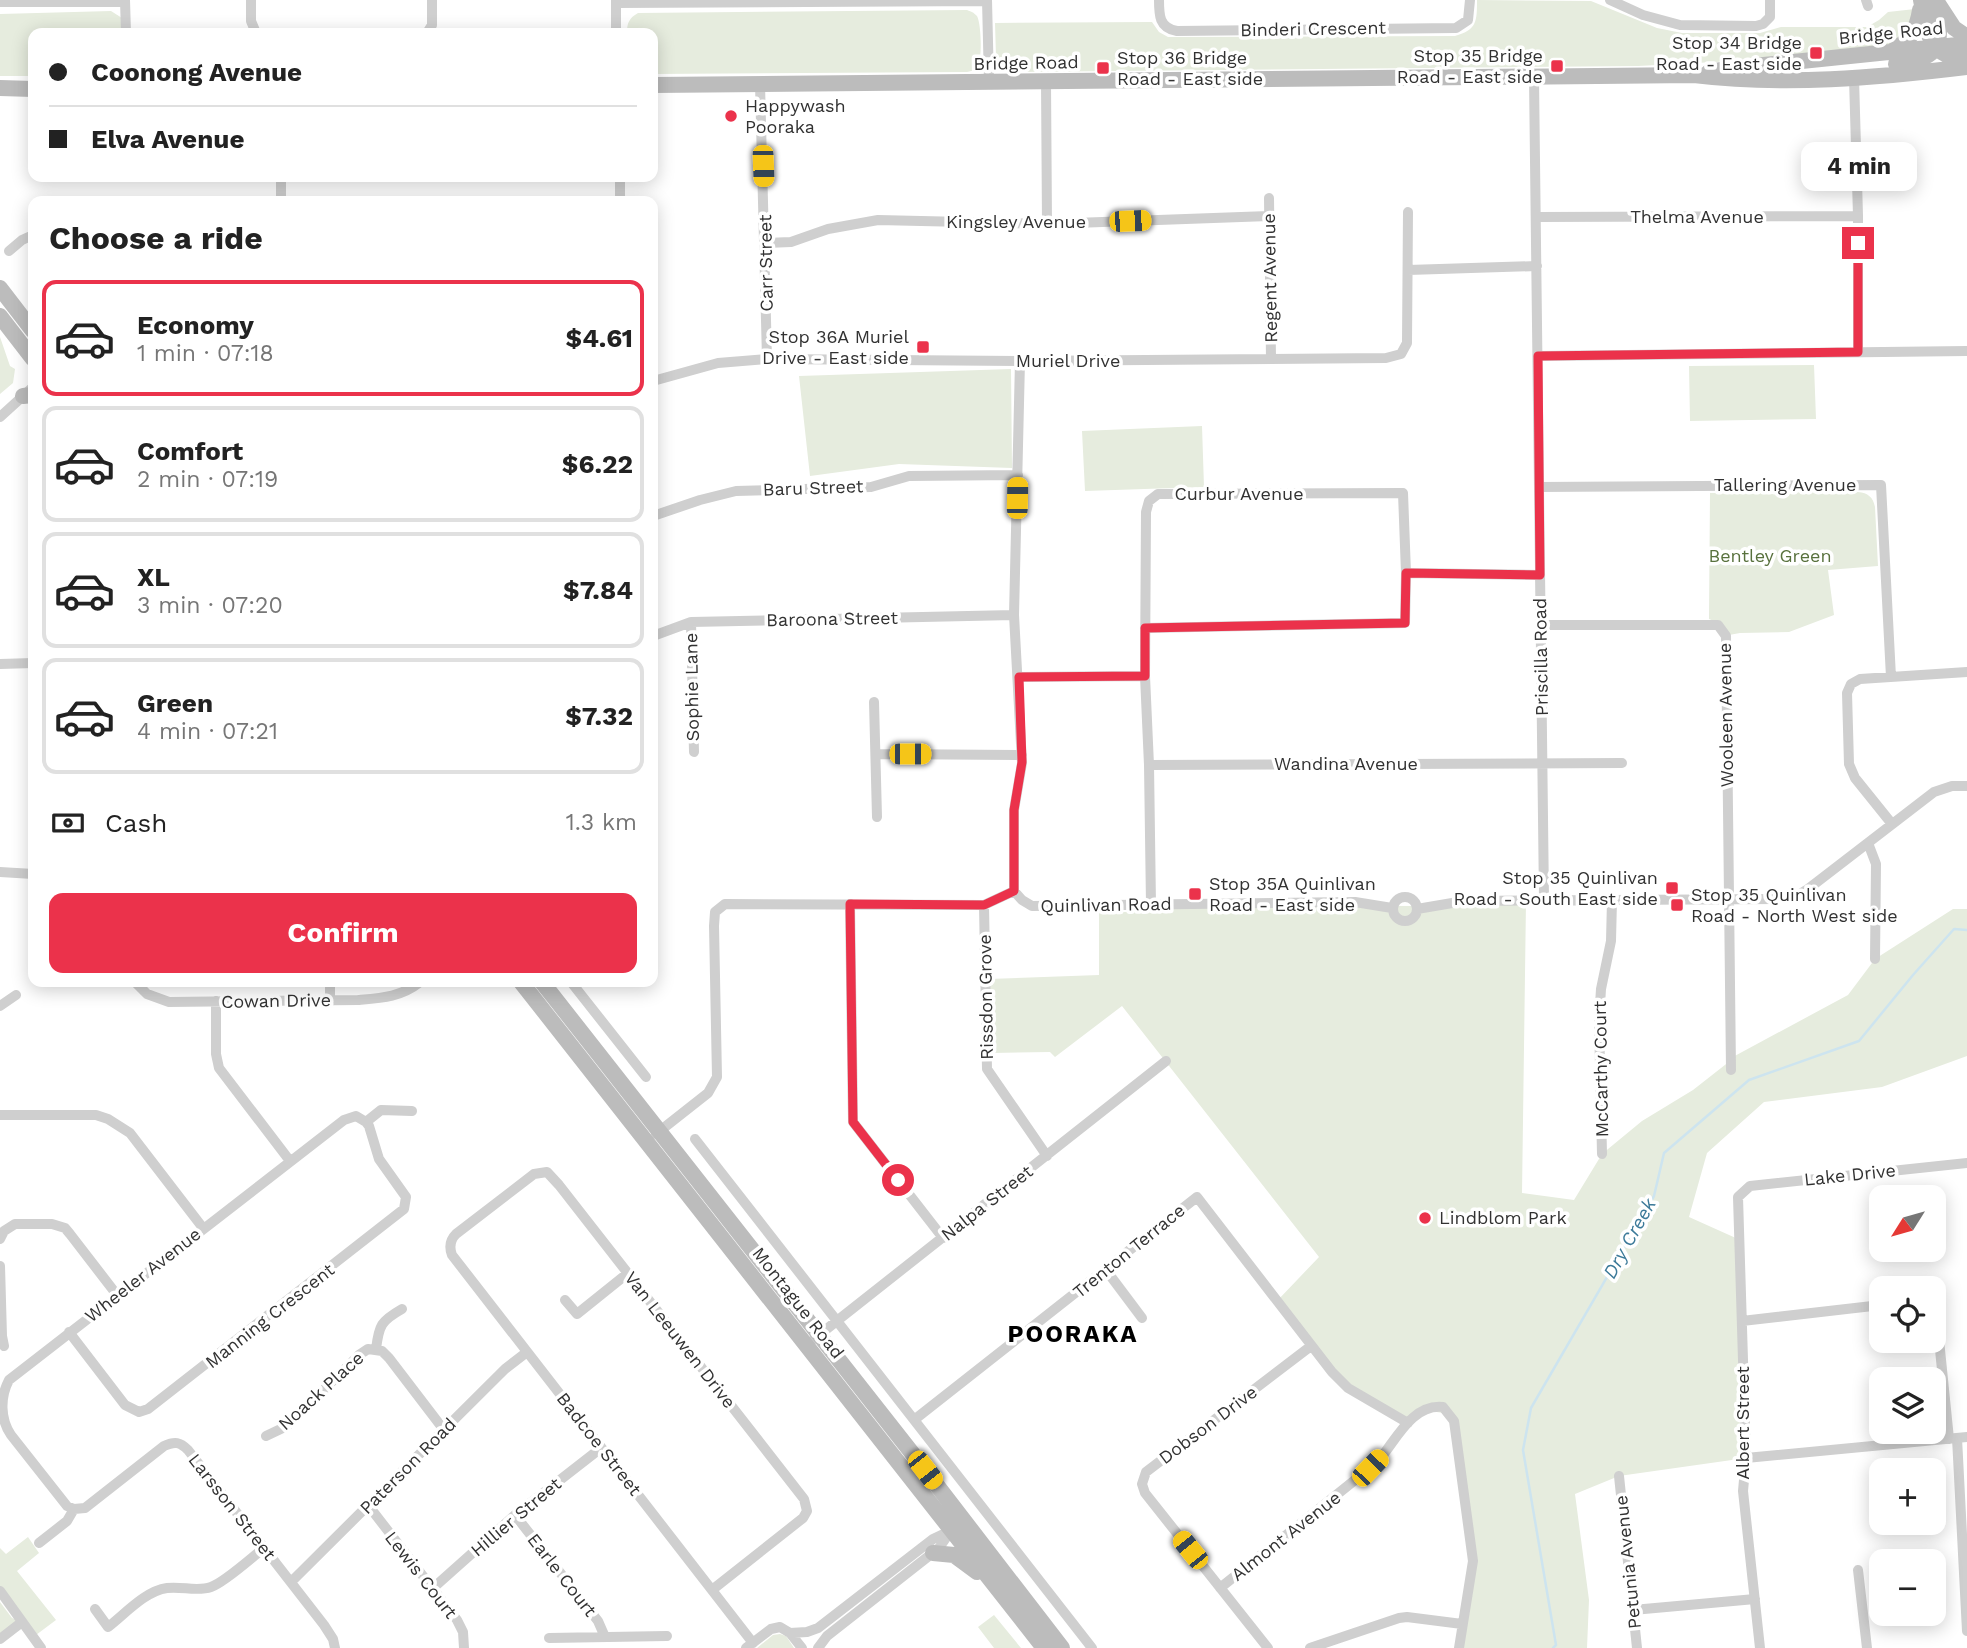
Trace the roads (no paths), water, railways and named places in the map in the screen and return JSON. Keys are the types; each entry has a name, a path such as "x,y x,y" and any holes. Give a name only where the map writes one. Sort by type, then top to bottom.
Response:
{"main road":[{"path":"1929,1 1958,32 1967,37"},
{"path":"1929,1 1930,38 1936,48 1948,57 1967,59"},
{"path":"1888,53 1906,42 1916,30 1929,1"},
{"name":"Bridge Road","path":"1694,75 1734,68 1967,44"},
{"path":"1793,79 1853,68 1912,62 1920,60 1936,48"},
{"name":"Bridge Road","path":"658,85 1694,75 1735,80 1854,78 1967,67"},
{"path":"0,88 28,89"},
{"path":"0,288 28,324"},
{"path":"0,316 28,352"},
{"name":"Montague Road","path":"525,987 653,1137 958,1525 1062,1648"},
{"name":"Montague Road","path":"546,987 653,1137"},
{"name":"Montague Road","path":"958,1525 996,1586 1044,1648"},
{"path":"933,1553 954,1555 996,1586"}],"street":[{"path":"251,0 251,21 254,28"},
{"path":"430,28 432,0"},
{"name":"Binderi Crescent","path":"1159,0 1162,24 1177,31 1456,28 1468,20 1470,0"},
{"path":"1610,0 1657,19 1681,25 1706,26 1763,24 1770,17 1770,0"},
{"path":"0,2 125,1 126,28"},
{"path":"616,28 616,1 987,1 989,83"},
{"name":"Priscilla Road","path":"1534,78 1544,900"},
{"path":"1854,78 1858,352"},
{"path":"1046,82 1047,224"},
{"name":"Carr Street","path":"760,84 768,359"},
{"name":"Regent Avenue","path":"1269,198 1271,359"},
{"name":"Muriel Drive","path":"658,379 718,363 768,359 1020,361 1386,358 1401,354 1407,343 1408,212"},
{"name":"Kingsley Avenue","path":"766,243 791,242 828,229 878,220 1047,224 1269,216"},
{"name":"Thelma Avenue","path":"1536,218 1858,216"},
{"path":"9,251 28,237"},
{"path":"1408,270 1537,266"},
{"path":"1538,356 1967,351"},
{"path":"653,1137 708,1093 717,1077 715,912 725,904 984,905 1014,891 1014,810 1022,755 1014,615 1020,361"},
{"path":"0,417 28,395"},
{"name":"Baru Street","path":"658,514 736,491 871,487 909,477 1018,475"},
{"name":"Tallering Avenue","path":"1539,487 1881,485 1891,677"},
{"name":"Curbur Avenue","path":"1151,905 1145,676 1146,512 1149,501 1158,494 1403,494 1406,573"},
{"path":"1145,628 1405,623 1406,573 1540,575"},
{"name":"Baroona Street","path":"658,634 691,622 1014,615"},
{"name":"Sophie Lane","path":"691,622 694,752"},
{"name":"Wooleen Avenue","path":"1541,625 1718,625 1726,636 1730,900"},
{"path":"0,664 28,663"},
{"path":"1892,824 1855,778 1849,764 1847,693 1851,684 1860,679 1967,673"},
{"path":"1019,677 1145,676"},
{"path":"874,702 877,817"},
{"path":"877,754 1022,755"},
{"name":"Wandina Avenue","path":"1149,765 1622,763"},
{"path":"1417,909 1464,901 1782,900 1795,897 1808,889 1934,792 1952,786 1967,786"},
{"path":"1868,843 1876,864 1875,959"},
{"path":"0,872 28,874"},
{"name":"Quinlivan Road","path":"1014,891 1032,906 1355,902 1392,908"},
{"path":"1407,897 1415,902 1417,909 1413,918 1406,921 1396,917 1392,908 1396,900 1407,897"},
{"name":"McCarthy Court","path":"1602,1154 1600,1010 1601,989 1611,941 1612,900"},
{"path":"1730,900 1731,1070"},
{"path":"850,904 853,1122 943,1238"},
{"name":"Rissdon Grove","path":"984,905 988,1069 1046,1156"},
{"name":"Cowan Drive","path":"140,987 147,994 169,1002 387,998 414,987"},
{"path":"330,987 330,1000"},
{"path":"575,987 646,1077"},
{"path":"0,1006 16,995"},
{"path":"216,1001 216,1054 219,1068 289,1161"},
{"name":"Nalpa Street","path":"813,1340 1166,1061"},
{"name":"Wheeler Avenue","path":"74,1509 67,1506 3,1424 4,1390 9,1380 347,1118 357,1116 366,1122 381,1110 412,1111"},
{"path":"0,1115 96,1115 120,1126 130,1133 203,1228"},
{"name":"Manning Crescent","path":"69,1332 125,1405 139,1412 148,1409 404,1209 405,1197 379,1159 366,1122"},
{"path":"695,1139 1092,1648"},
{"name":"Lake Drive","path":"1738,1198 1750,1186 1967,1163"},
{"name":"Van Leeuwen Drive","path":"450,1244 456,1234 534,1174 547,1172 804,1499 807,1511 803,1518 712,1590"},
{"name":"Trenton Terrace","path":"914,1420 1197,1197 1332,1372 1349,1388 1408,1423"},
{"name":"Albert Street","path":"1738,1198 1746,1458 1743,1491 1760,1648"},
{"path":"0,1238 4,1231 15,1224 58,1225 65,1228 117,1295"},
{"name":"Badcoe Street","path":"450,1244 452,1255 712,1590 750,1645"},
{"path":"0,1266 4,1346"},
{"path":"1106,1270 1143,1318"},
{"path":"565,1300 577,1314 628,1273"},
{"path":"1742,1321 1869,1306"},
{"name":"Noack Place","path":"376,1349 381,1325 401,1309"},
{"name":"Dobson Drive","path":"1268,1648 1145,1493 1142,1484 1146,1472 1311,1346"},
{"name":"Noack Place","path":"266,1436 287,1426 364,1351 376,1349 388,1358 444,1430"},
{"name":"Paterson Road","path":"290,1582 505,1369 527,1352"},
{"path":"1943,1353 1958,1438 1967,1631"},
{"path":"1408,1423 1423,1410 1434,1406 1443,1407 1454,1420 1474,1561 1459,1648"},
{"name":"Almont Avenue","path":"1220,1588 1370,1468 1408,1423"},
{"path":"1746,1458 1958,1438"},
{"name":"Larsson Street","path":"39,1543 67,1521 74,1509 85,1508 164,1446 179,1443 188,1450 330,1633 335,1648"},
{"name":"Hillier Street","path":"432,1589 515,1515 601,1448"},
{"name":"Petunia Avenue","path":"1619,1476 1637,1648"},
{"name":"Lewis Court","path":"368,1506 460,1624 464,1648"},
{"name":"Earle Court","path":"515,1515 598,1621 605,1637"},
{"path":"818,1648 827,1636 939,1548 958,1525"},
{"path":"790,1633 818,1628 933,1539 958,1525"},
{"path":"94,1609 108,1627 159,1590 202,1589 217,1584 264,1548"},
{"path":"1858,1570 1867,1648"},
{"path":"0,1591 41,1648"},
{"path":"1633,1610 1755,1599"},
{"path":"0,1602 12,1618 22,1622"},
{"path":"1310,1648 1399,1618 1462,1624"},
{"path":"0,1639 22,1622"},
{"path":"750,1645 775,1627 784,1628 802,1648"},
{"name":"Earle Court","path":"549,1638 667,1636"}],"waterway":[{"name":"Dry Creek","path":"1553,1648 1556,1645 1523,1450 1531,1408 1654,1196 1664,1153 1749,1080 1859,1041 1954,929 1967,930"}],"place":[{"name":"Stop 34 Bridge Road - East side","path":"1816,53"},
{"name":"Stop 35 Bridge Road - East side","path":"1557,66"},
{"name":"Stop 36 Bridge Road - East side","path":"1103,68"},
{"name":"Happywash Pooraka","path":"731,116"},
{"name":"Stop 36A Muriel Drive - East side","path":"923,347"},
{"name":"Stop 35 Quinlivan Road - South East side","path":"1672,888"},
{"name":"Stop 35A Quinlivan Road - East side","path":"1195,894"},
{"name":"Stop 35 Quinlivan Road - North West side","path":"1677,905"},
{"name":"Lindblom Park","path":"1425,1218"}],"district":[{"name":"POORAKA","path":"1073,1334"}],"park label":[{"name":"Bentley Green","path":"1770,556"}]}
